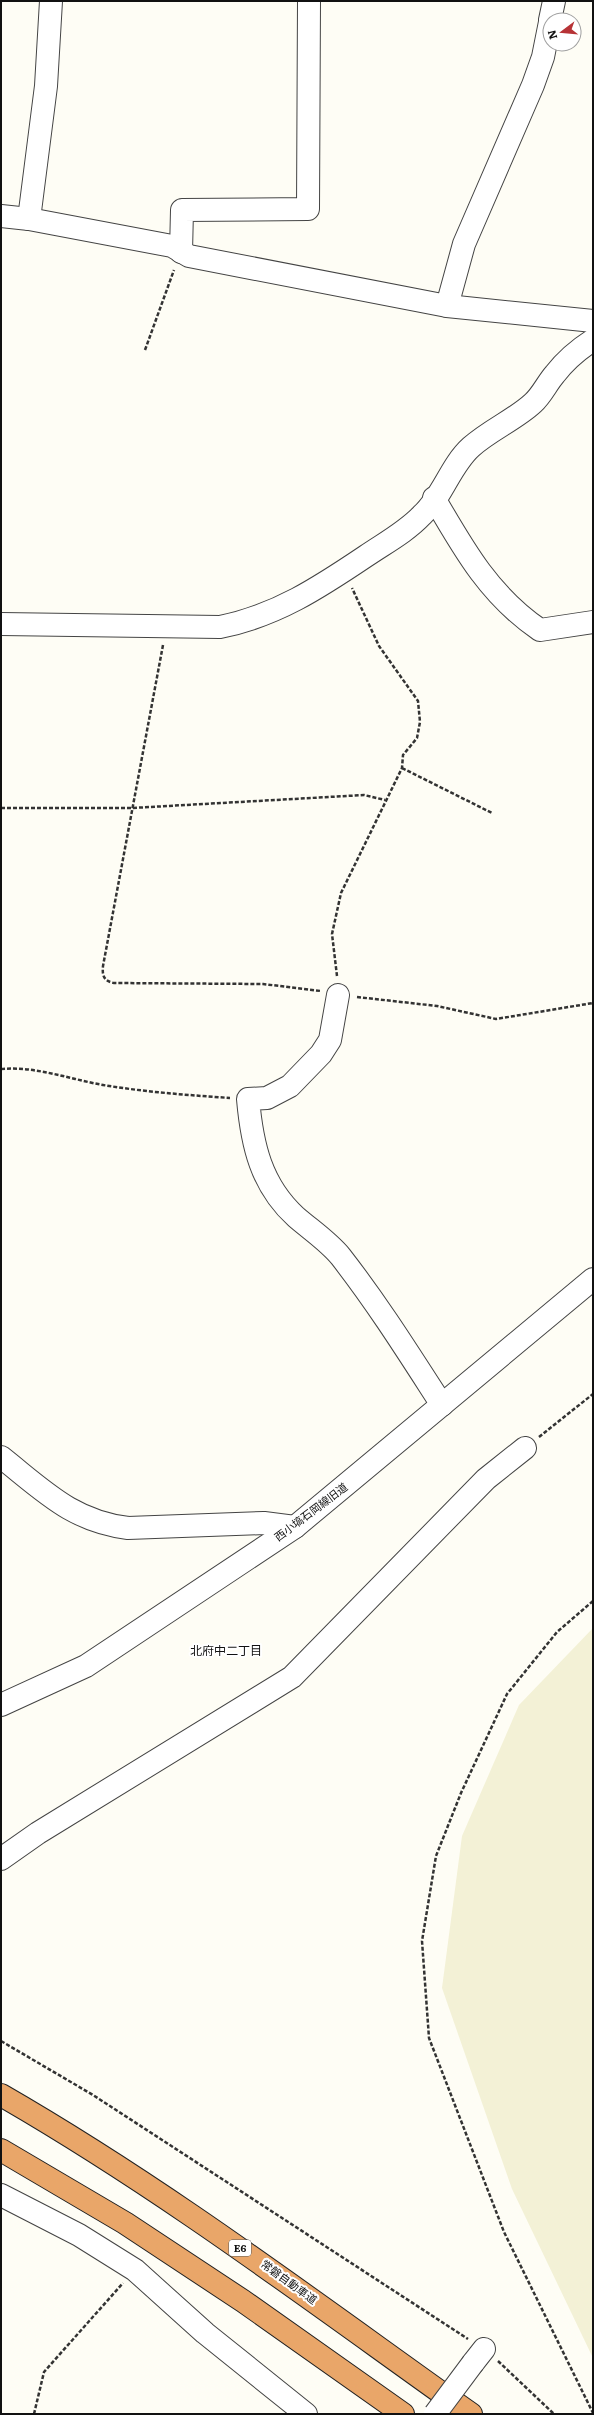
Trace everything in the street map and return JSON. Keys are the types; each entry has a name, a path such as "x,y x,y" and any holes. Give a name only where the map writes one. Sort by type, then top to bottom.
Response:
{"highway":[{"name":"常磐自動車道","path":"1,2095 148,2185 227,2239 471,2414"},
{"path":"1,2150 131,2227 243,2301 403,2414"}],"street":[{"path":"29,219 46,86 51,1"},
{"path":"181,252 182,210 308,209 309,1"},
{"path":"552,12 554,1"},
{"path":"447,306 464,244 533,84 544,52"},
{"path":"1,216 29,219 172,246 189,256 447,306 593,321"},
{"path":"1,624 220,626 246,622 298,600 403,532 424,515 458,462 470,448 492,429 534,402 555,373 593,340"},
{"path":"434,498 465,551 498,595 517,614 540,630 593,622"},
{"path":"338,995 330,1040 321,1054 290,1086 266,1098 248,1100 252,1137 258,1160 275,1192 294,1215 339,1254 381,1309 442,1405"},
{"name":"西小塙石岡線旧道","path":"1,1705 86,1666 295,1527 593,1279"},
{"path":"1,1859 38,1833 292,1677 486,1479 525,1448"},
{"path":"1,1457 63,1506 87,1519 107,1526 128,1528 264,1523 295,1527"},
{"path":"1,2195 79,2235 135,2270 205,2333 306,2414"},
{"path":"435,2414 478,2356"}],"path":[{"path":"145,350 181,252"},
{"path":"338,995 332,934 341,893 385,800 402,768 403,755 417,738 420,722 418,701 379,646 344,571"},
{"path":"166,626 103,966 104,977 108,981 137,984 263,984 338,995 437,1006 496,1019 593,1003"},
{"path":"402,768 492,813"},
{"path":"1,808 132,808 364,795 385,800"},
{"path":"1,1069 41,1070 75,1080 154,1092 248,1100"},
{"path":"525,1448 593,1394"},
{"path":"593,1601 557,1632 507,1694 461,1793 436,1856 422,1941 429,2038 504,2232 593,2412"},
{"path":"1,2041 93,2096 478,2356 554,2414"},
{"path":"34,2414 44,2372 135,2270"}],"shaded area":[{"path":"593,1628 593,2358 512,2189 442,1988 462,1836 519,1705"}],"district":[{"name":"北府中二丁目","path":"226,1651"}]}
